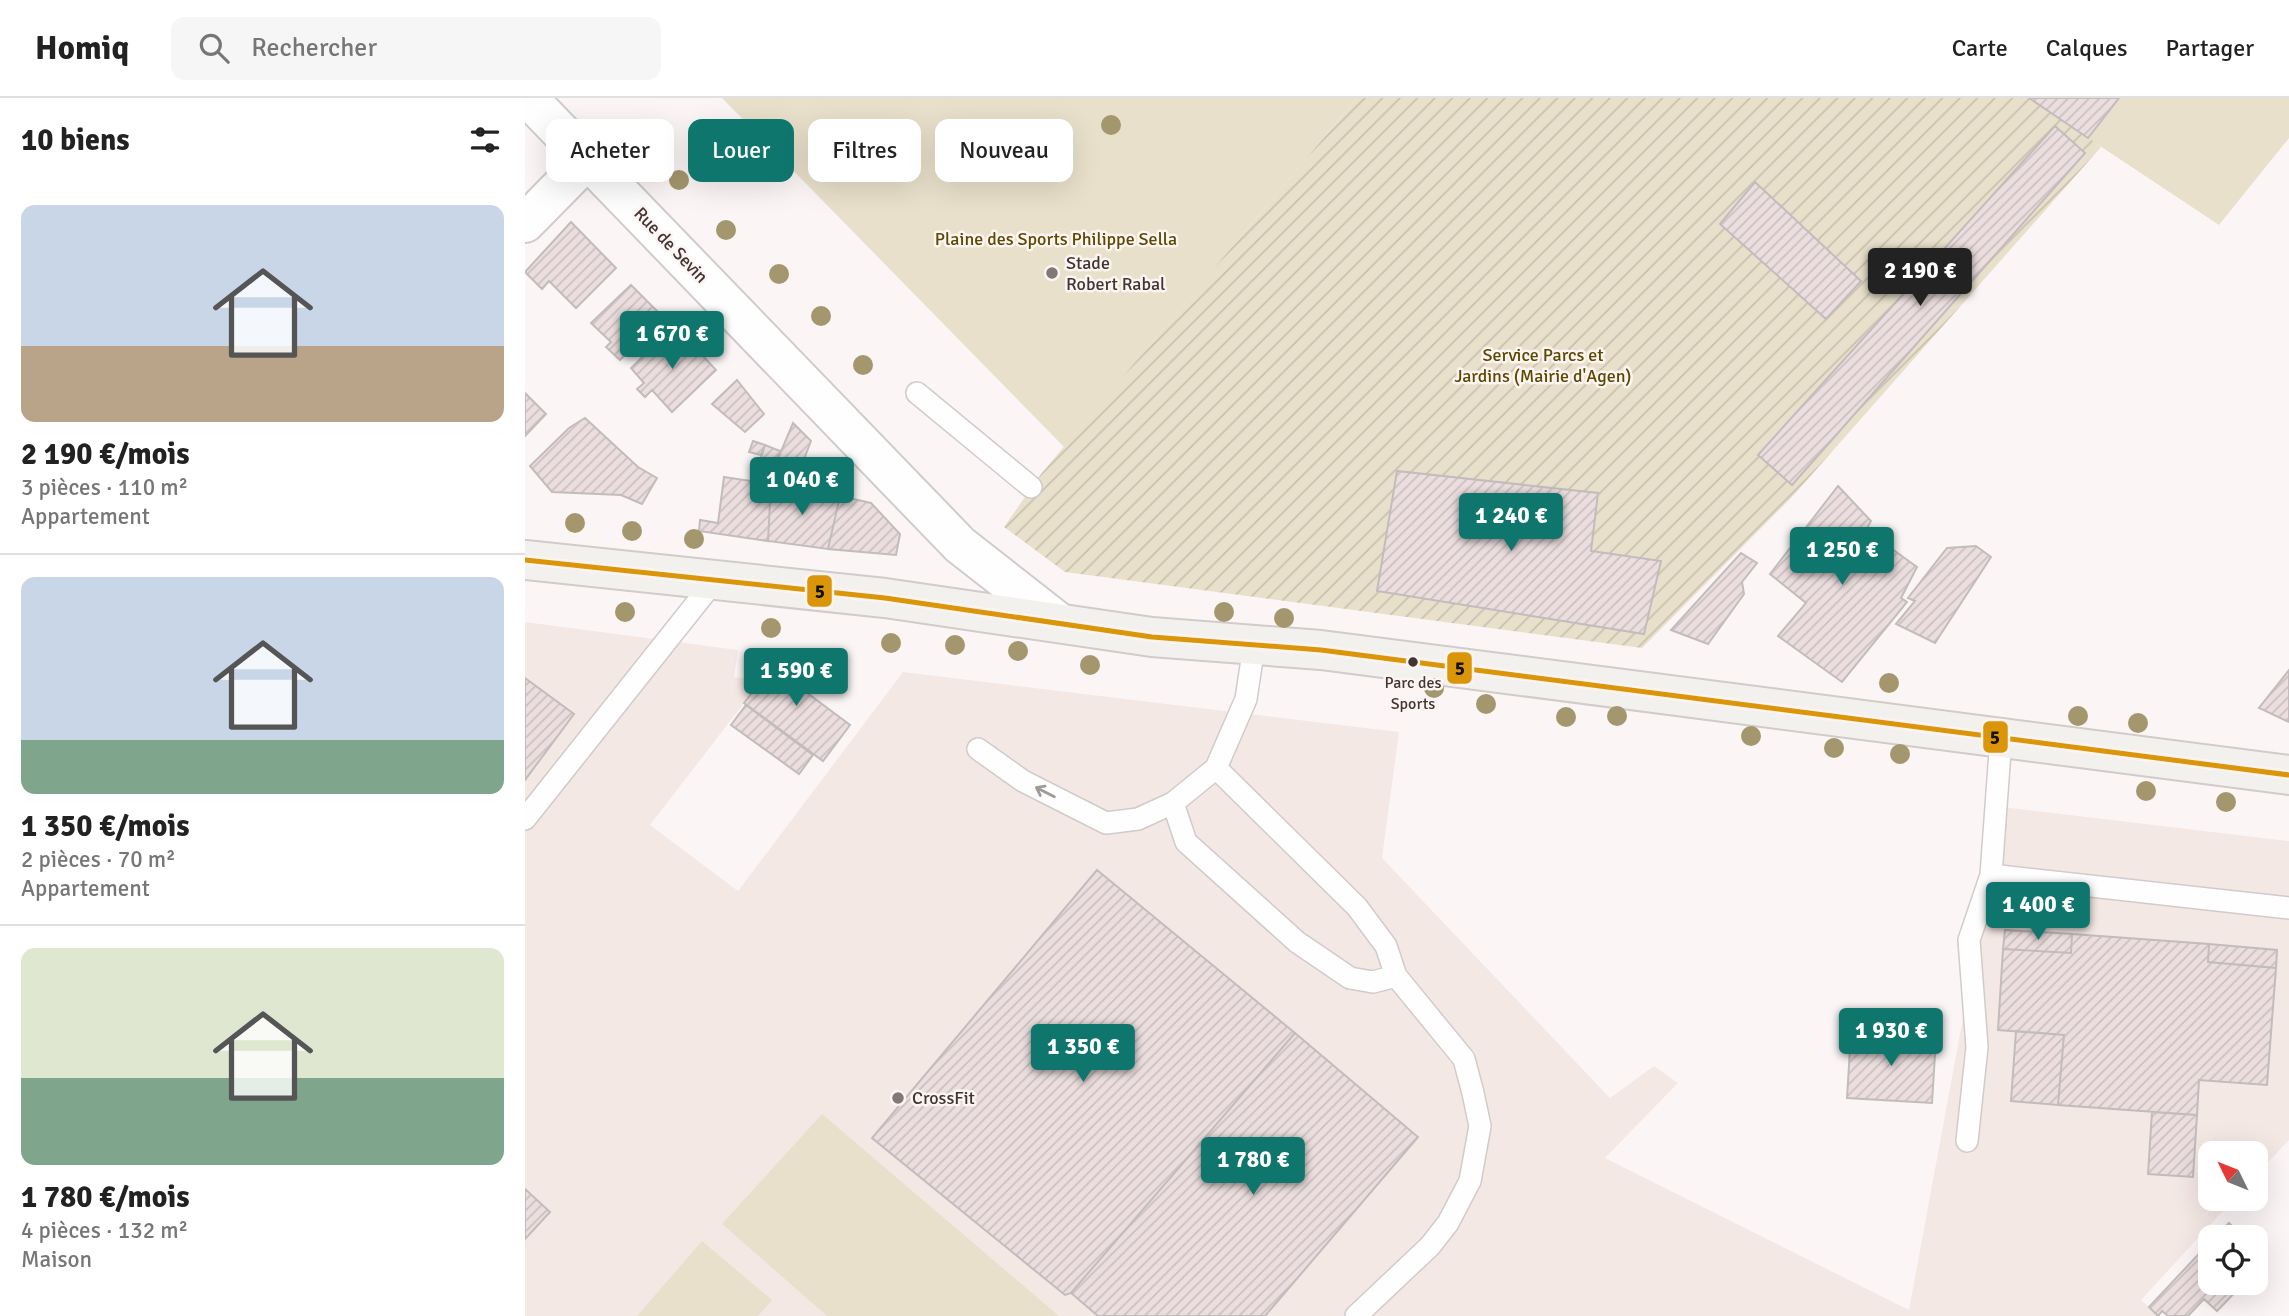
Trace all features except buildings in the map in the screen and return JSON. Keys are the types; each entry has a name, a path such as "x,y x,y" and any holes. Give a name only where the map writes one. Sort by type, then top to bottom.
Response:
{"street":[{"name":"Rue de Sevin","path":"528,98 549,119"},
{"path":"525,223 565,182"},
{"name":"Rue de Sevin","path":"610,182 960,545 1057,621"},
{"path":"525,560 885,597 1152,637 1321,650 2289,775"}],"lane":[{"path":"917,393 1031,487"},
{"path":"525,819 715,580"},
{"path":"978,749 1023,781 1106,823 1138,819 1173,803 1216,768 1246,699 1254,646"},
{"path":"1967,1141 1977,1047 1969,940 1991,875 2001,738"},
{"path":"1216,768 1357,907 1386,946 1396,976 1464,1059 1480,1126 1470,1181 1448,1223 1430,1247 1356,1316"},
{"path":"1173,803 1186,842 1297,942 1350,978 1373,982 1396,976"},
{"path":"1991,875 2289,908"}],"shaded area":[{"path":"525,622 738,650 734,677 761,681 650,825 738,891 903,672 1399,732 1382,858 1610,1098 1654,1066 1678,1083 1605,1158 1909,1310 2002,807 2289,841 2289,1140 2268,1162 2268,1141 2198,1141 2198,1211 2223,1211 2210,1225 2198,1225 2198,1238 2141,1300 2160,1316 525,1316"}],"green space":[{"name":"Plaine des Sports Philippe Sella","path":"722,98 1357,98 1064,447 794,171 794,119 743,119"},
{"name":"Service Parcs et Jardins (Mairie d'Agen)","path":"1357,98 2119,98 2089,138 2101,147 1792,497 1642,648 1065,572 1004,527 1041,474"},
{"path":"2119,98 2289,98 2289,138 2219,225 2088,138"},
{"path":"822,1114 1059,1316 827,1316 722,1224"},
{"path":"702,1241 772,1300 758,1316 637,1316"}],"transit line":[{"name":"5","path":"525,560 885,598 1152,637 1321,650 2289,775"}],"place":[{"name":"Stade Robert Rabal","path":"1052,273"},
{"name":"Parc des Sports","path":"1413,662"},
{"name":"CrossFit","path":"898,1098"}]}
